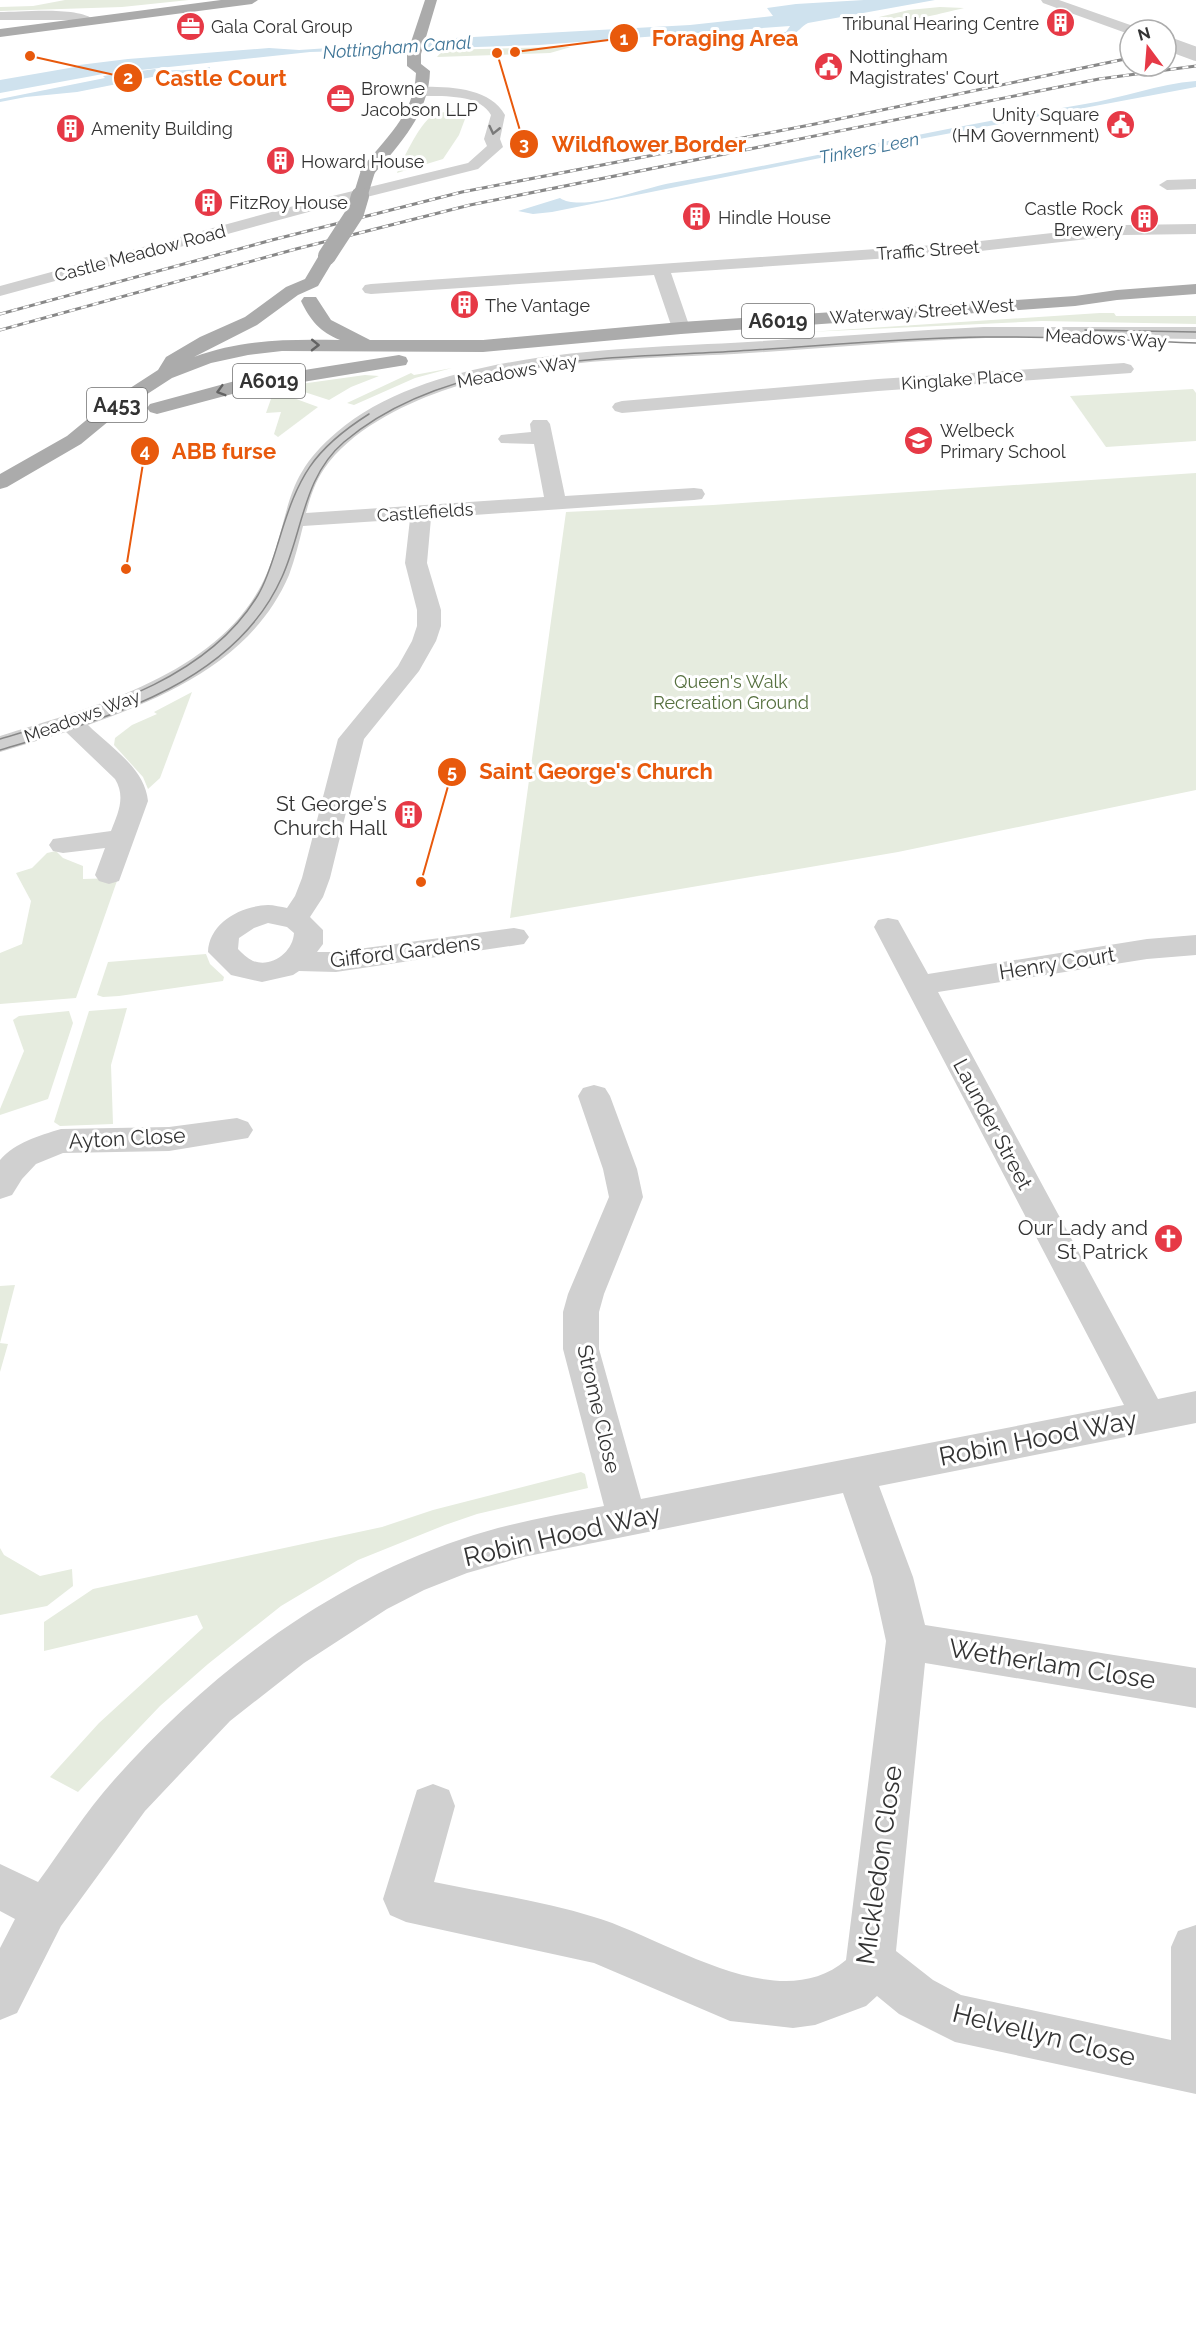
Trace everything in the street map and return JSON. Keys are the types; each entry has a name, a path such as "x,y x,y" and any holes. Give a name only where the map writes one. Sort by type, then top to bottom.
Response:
{"main road":[{"path":"0,33 252,0"},
{"path":"414,66 417,45 431,0"},
{"path":"368,171 395,142 420,96 423,71 414,66"},
{"path":"397,98 400,74 414,66"},
{"path":"251,321 292,291 312,282 355,213 383,129"},
{"name":"Waterway Street West","path":"312,282 316,291 303,304 325,326 378,354"},
{"name":"Waterway Street West","path":"257,348 269,355 288,360 378,354 435,357 483,345 681,328 1075,301 1117,295 1196,289"},
{"name":"Waterway Street West","path":"1075,301 1196,304"},
{"name":"A6019","path":"165,374 205,359 257,348 252,342 248,328 251,321"},
{"name":"A453","path":"0,483 74,440 114,407 165,374 173,361 207,341 251,321"},
{"path":"257,348 279,327"},
{"name":"A453","path":"74,440 140,417 257,348"},
{"name":"Waterway Street West","path":"140,417 235,387 378,354"}],"street":[{"path":"1047,0 1118,25"},
{"path":"0,16 68,16 87,20"},
{"path":"1178,47 1196,54"},
{"path":"420,96 467,106 474,109 476,114"},
{"path":"397,98 420,96 482,98 492,103 498,115 492,139 495,147 486,155 474,152 470,142"},
{"name":"Castle Meadow Road","path":"0,291 322,203 473,166 486,155"},
{"path":"1167,185 1196,184"},
{"name":"Traffic Street","path":"370,289 963,248 1124,230 1196,229"},
{"path":"660,268 681,328"},
{"name":"Meadows Way","path":"1016,333 1065,338 1196,343"},
{"name":"Meadows Way","path":"0,744 71,722 138,697 207,661 231,641 264,602 275,581 304,488 314,468 351,430 381,411 438,387 482,374 545,363 809,358 1016,333 1196,333"},
{"path":"809,358 825,389"},
{"name":"Kinglake Place","path":"622,407 651,398 825,389 1094,364 1124,369"},
{"path":"508,439 541,431 556,504"},
{"name":"Castlefields","path":"295,520 694,494"},
{"path":"295,918 309,897 316,878 351,739 363,720 412,664 430,624 426,597 418,578 416,563 421,513"},
{"path":"71,722 103,754 119,766 135,790 135,801 109,875"},
{"path":"63,844 122,838"},
{"path":"268,914 295,918 308,931 310,941 306,951 297,961 281,968 265,971 246,970 231,963 223,952 224,938 235,926 257,916 268,914"},
{"name":"Launder Street","path":"888,927 1149,1417"},
{"name":"Gifford Gardens","path":"297,961 336,962 514,937"},
{"name":"Henry Court","path":"918,985 1147,949 1196,945"},
{"name":"Strome Close","path":"594,1096 620,1169 626,1197 586,1294 581,1312 581,1349 627,1518"},
{"name":"Ayton Close","path":"0,1186 10,1170 24,1155 61,1141 169,1139 237,1130"},
{"name":"Robin Hood Way","path":"0,1996 45,1910 129,1796 215,1707 289,1649 374,1596 410,1577 463,1556 523,1539 1196,1407"},
{"name":"Mickledon Close","path":"433,1806 406,1899 595,1941 730,1997 793,2004 815,2001 849,1989 863,1977 871,1961 907,1641 903,1606 855,1474"},
{"name":"Wetherlam Close","path":"907,1641 1196,1688"},
{"path":"0,1887 45,1910"},
{"name":"Helvellyn Close","path":"871,1961 916,1997 955,2018 1196,2070 1194,1947"}],"green space":[{"path":"65,0 189,0 122,7 0,11 0,7 33,6"},
{"path":"940,7 964,8 906,20 885,20 879,17 909,10"},
{"path":"571,47 550,53 437,57 443,50"},
{"path":"453,111 460,113 465,119 459,135 443,159 397,173 413,140 424,124 435,114"},
{"path":"1114,313 1116,316 1196,316 1196,324 1042,321 808,332"},
{"path":"452,368 415,378 354,405 347,403 411,373 414,375"},
{"path":"365,375 379,376 351,387 329,400 286,386"},
{"path":"1193,389 1196,393 1196,441 1106,447 1070,396"},
{"path":"280,393 318,407 278,437 274,434 281,412 266,413 272,396"},
{"name":"Queen's Walk Recreation Ground","path":"1196,473 1196,790 898,852 510,918 566,512 713,505"},
{"path":"192,692 160,778 148,789 143,777 114,745 115,738 132,725 157,714 154,712"},
{"path":"56,851 63,858 83,866 83,879 118,878 76,998 0,1004 0,953 22,944 31,901 16,873 32,868 47,853"},
{"path":"206,954 210,964 224,977 223,981 119,996 97,995 108,962"},
{"path":"127,1008 111,1065 113,1124 60,1126 54,1122 89,1011"},
{"path":"69,1011 73,1023 48,1099 0,1115 0,1109 24,1051 13,1020 19,1016"},
{"path":"15,1285 0,1343 0,1286"},
{"path":"0,1343 8,1344 0,1372"},
{"path":"581,1472 585,1474 588,1488 477,1514 358,1560 281,1606 208,1664 160,1706 78,1792 50,1777 99,1723 203,1628 197,1615 44,1651 44,1622 93,1589 382,1527 433,1510"},
{"path":"0,1548 4,1555 40,1576 72,1569 73,1586 47,1606 0,1615"}],"water":[{"name":"Nottingham Canal","path":"864,0 935,0 808,23 792,35 777,39 765,39 751,35 786,32 790,26 539,45 310,52 103,74 0,93 0,80 79,65 128,59 269,48 299,50 436,41 437,39 690,25 773,16 767,8"},
{"path":"210,67 207,73 189,77 162,75 77,92 0,102 0,99 105,78 103,76 155,69 157,71 182,70"},
{"name":"Tinkers Leen","path":"1196,81 1196,87 845,153 552,212 533,214 518,211 560,198 583,203 614,198 671,183"}],"tram line":[{"path":"1085,330 1196,332"},
{"path":"0,750 81,725 162,692 199,671 232,645 260,614 282,577 312,488 330,456 344,442 386,413 431,392 481,377 532,366 637,356 953,338 1064,338 1196,343"},
{"path":"0,739 72,717 144,690 177,672 208,651 235,625 258,595 265,582 293,499 310,467 320,453 334,440 369,414"}],"railway":[{"path":"0,314 272,240 462,192 815,124 1118,61"},
{"path":"0,330 296,249 470,205 1099,79 1196,66"}],"place":[{"name":"Tribunal Hearing Centre","path":"1060,23"},
{"name":"Gala Coral Group","path":"190,26"},
{"name":"Foraging Area","path":"515,52"},
{"name":"Wildflower Border","path":"497,53"},
{"name":"Castle Court","path":"30,56"},
{"name":"Nottingham Magistrates' Court","path":"828,66"},
{"name":"Browne Jacobson LLP","path":"340,98"},
{"name":"Unity Square (HM Government)","path":"1120,124"},
{"name":"Amenity Building","path":"70,128"},
{"name":"Howard House","path":"280,161"},
{"name":"FitzRoy House","path":"208,202"},
{"name":"Hindle House","path":"697,217"},
{"name":"Castle Rock Brewery","path":"1144,218"},
{"name":"The Vantage","path":"464,305"},
{"name":"Welbeck Primary School","path":"919,440"},
{"name":"ABB furse","path":"126,569"},
{"name":"St George's Church Hall","path":"408,815"},
{"name":"Saint George's Church","path":"421,882"},
{"name":"Our Lady and St Patrick","path":"1169,1239"}]}
